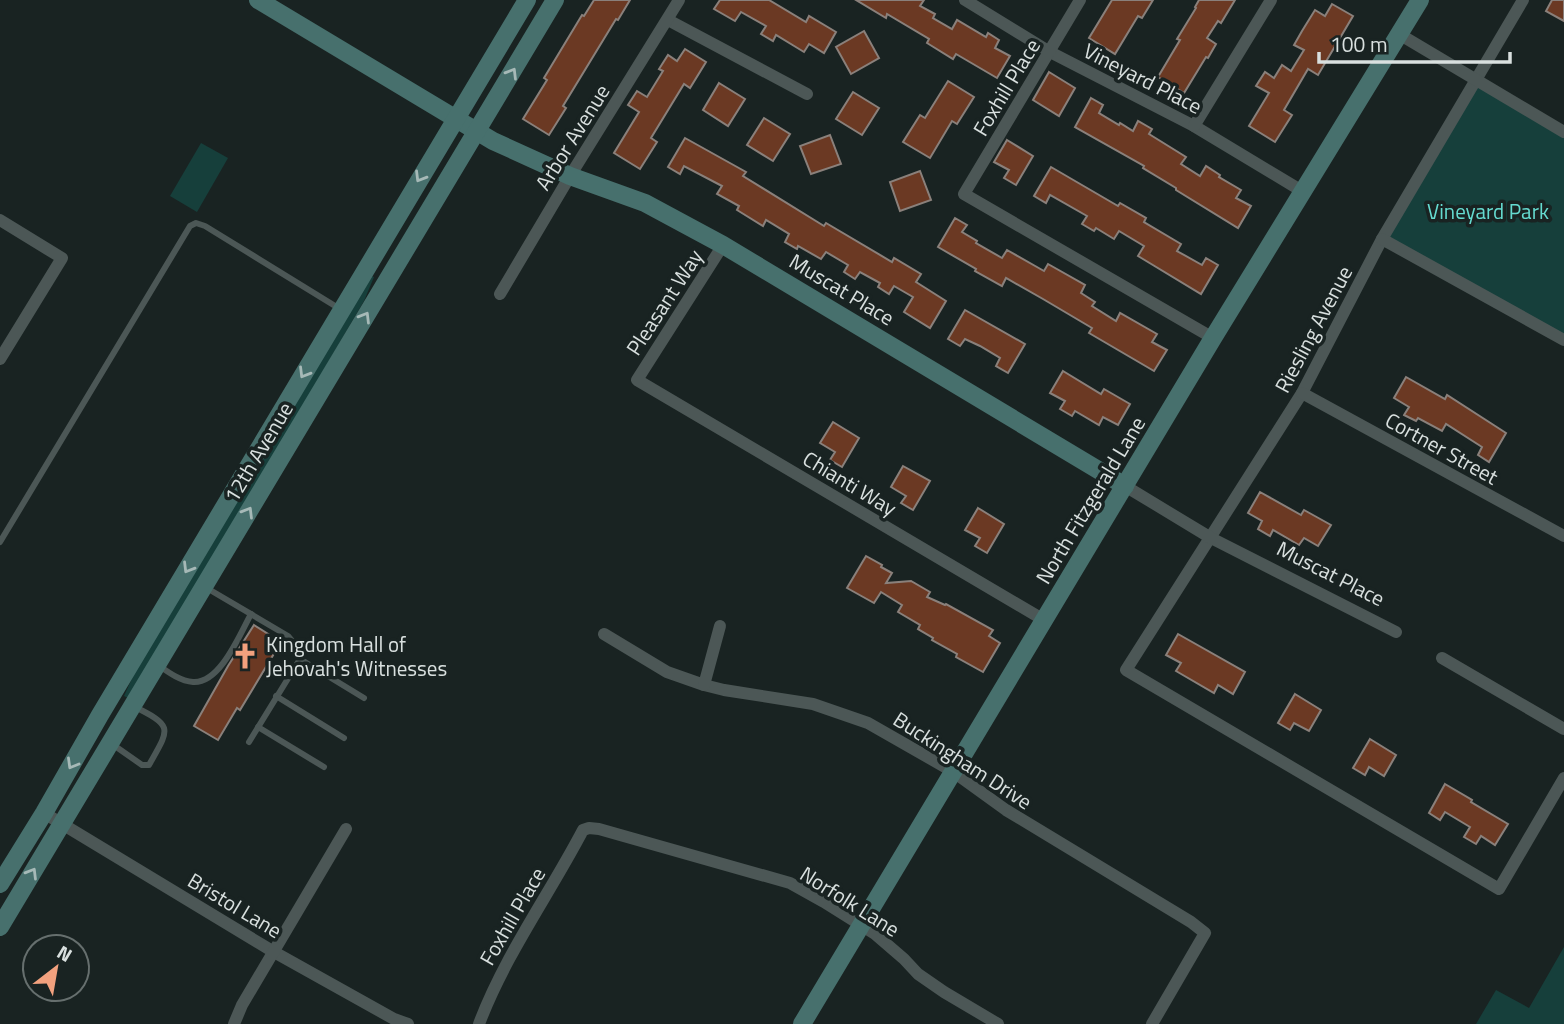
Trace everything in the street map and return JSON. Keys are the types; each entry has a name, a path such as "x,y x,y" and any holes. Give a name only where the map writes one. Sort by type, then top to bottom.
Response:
{"street":[{"name":"Muscat Place","path":"258,0 493,141 570,176 645,203 723,245 1211,538 1396,632"},
{"name":"12th Avenue","path":"0,884 527,0"},
{"name":"12th Avenue","path":"0,928 555,0"},
{"name":"Arbor Avenue","path":"499,294 679,0"},
{"name":"Vineyard Place","path":"965,0 1050,52 1194,126 1302,191"},
{"name":"Foxhill Place","path":"1080,0 964,194 1213,338"},
{"path":"1194,126 1271,0"},
{"name":"North Fitzgerald Lane","path":"802,1024 1213,338 1420,0"},
{"name":"Riesling Avenue","path":"1523,0 1382,239 1302,393 1126,670 1499,889 1564,778"},
{"path":"667,20 807,94"},
{"path":"1399,34 1564,132"},
{"path":"0,220 62,258 0,359"},
{"path":"1382,239 1564,341"},
{"name":"Pleasant Way","path":"637,380 723,245"},
{"name":"Chianti Way","path":"637,380 1044,620"},
{"name":"Cortner Street","path":"1302,393 1564,536"},
{"path":"704,685 720,626"},
{"name":"Buckingham Drive","path":"604,635 667,672 704,685 813,704 868,723 952,771 1006,810 1191,922 1205,933 1152,1024"},
{"path":"1442,658 1564,729"},
{"name":"Bristol Lane","path":"44,813 274,952 394,1019 408,1024"},
{"path":"234,1024 242,1005 346,829"},
{"name":"Norfolk Lane","path":"583,830 599,829 790,883 875,934 918,974 998,1024"},
{"name":"Foxhill Place","path":"479,1024 505,967 583,830"}],"lane":[{"path":"0,542 190,226 196,223 205,226 341,310"},
{"path":"204,586 288,636 300,659 364,698"},
{"path":"156,664 190,682 209,678 221,666 251,614"},
{"path":"249,743 300,659"},
{"path":"276,696 344,738"},
{"path":"110,742 142,765 149,765 166,733 165,726 158,718 132,705"},
{"path":"258,727 324,767"}],"green space":[{"name":"Vineyard Park","path":"1477,80 1564,132 1564,340 1382,239"},
{"path":"201,143 228,158 197,212 170,196"},
{"path":"371,276 374,277 364,301 288,431 128,698 124,696 138,665"},
{"path":"1564,947 1564,1024 1476,1024 1496,990 1529,1008"}],"building":[{"path":"594,0 630,0 563,106 566,108 549,135 523,119 547,80 544,78"},
{"path":"720,0 769,0 806,22 809,16 836,32 824,53 809,44 804,52 776,35 773,41 761,34 766,26 741,12 735,21 714,9"},
{"path":"856,0 924,0 920,6 935,14 933,18 952,29 957,20 986,37 988,33 999,40 995,48 1010,56 997,78 956,54 953,59 927,43 929,39 887,14 886,18"},
{"path":"1112,0 1153,0 1142,18 1138,16 1115,54 1089,38"},
{"path":"1199,0 1235,0 1221,23 1218,21 1207,38 1216,44 1184,93 1158,77"},
{"path":"1552,0 1564,0 1564,21 1546,11"},
{"path":"1332,4 1353,16 1318,75 1308,69 1284,110 1292,115 1275,142 1249,126 1269,93 1256,86 1265,72 1274,78 1282,65 1291,71 1304,50 1294,45 1302,31 1315,10 1325,16"},
{"path":"864,31 879,58 851,74 836,47"},
{"path":"685,49 706,62 690,88 684,84 651,138 657,142 640,169 614,153 639,112 628,105 637,91 647,97 663,71 659,69 668,55 677,61"},
{"path":"1049,72 1075,88 1059,116 1033,100"},
{"path":"948,81 974,97 957,124 952,121 930,158 903,142 920,115 925,118"},
{"path":"719,83 745,99 728,126 703,110"},
{"path":"853,92 879,108 862,135 836,119"},
{"path":"1091,98 1103,105 1099,113 1119,125 1120,123 1133,131 1138,121 1152,129 1149,134 1186,157 1181,164 1200,176 1206,166 1241,190 1236,198 1251,206 1238,228 1176,190 1143,168 1144,166 1075,127"},
{"path":"764,118 790,134 773,161 747,145"},
{"path":"830,135 841,164 811,174 800,146"},
{"path":"685,138 746,172 743,176 824,226 826,223 892,262 894,258 921,274 916,282 946,301 930,328 904,312 913,297 894,286 889,294 878,287 880,283 860,272 855,279 844,272 848,265 826,252 821,259 798,246 797,249 785,242 789,234 766,220 763,226 737,210 739,206 717,194 722,186 684,166 680,174 668,167"},
{"path":"1007,140 1033,156 1016,185 1004,178 1009,170 994,162"},
{"path":"1051,167 1118,206 1120,203 1146,218 1144,222 1181,244 1177,251 1202,265 1206,258 1218,265 1201,294 1138,256 1144,246 1119,231 1114,239 1096,228 1094,231 1082,224 1087,216 1050,195 1046,203 1034,196"},
{"path":"920,171 931,200 900,211 890,182"},
{"path":"955,218 967,225 962,232 1002,258 1007,250 1044,271 1048,264 1085,285 1081,293 1095,302 1092,306 1116,321 1120,313 1157,334 1152,342 1167,350 1154,371 1089,333 1092,328 1043,299 1006,278 1002,286 938,247"},
{"path":"965,310 1025,344 1008,373 996,366 1000,358 980,346 965,339 960,346 948,339"},
{"path":"1063,371 1101,394 1104,389 1130,404 1118,425 1103,417 1099,425 1075,411 1072,416 1060,409 1065,401 1050,393"},
{"path":"1406,377 1445,399 1447,395 1506,433 1489,462 1478,455 1482,447 1446,424 1442,431 1418,418 1416,421 1404,415 1409,407 1394,398"},
{"path":"833,422 859,438 842,467 830,460 835,452 820,443"},
{"path":"903,466 930,481 913,510 901,503 906,496 891,487"},
{"path":"1260,492 1301,515 1304,510 1331,525 1318,546 1304,538 1299,545 1273,530 1270,536 1258,529 1262,521 1248,513"},
{"path":"978,508 1004,524 987,553 975,546 980,538 965,530"},
{"path":"866,556 892,573 886,583 911,581 930,592 927,597 946,604 993,630 989,636 1000,643 983,672 932,640 933,638 918,629 920,625 898,612 902,605 881,592 874,603 847,588"},
{"path":"254,625 281,642 240,710 237,708 218,740 194,726"},
{"path":"1178,634 1245,672 1233,694 1218,685 1214,693 1176,671 1181,663 1166,655"},
{"path":"1295,694 1321,710 1309,731 1294,723 1290,730 1278,723"},
{"path":"1370,739 1396,755 1384,776 1369,767 1365,775 1353,768"},
{"path":"1445,784 1508,824 1495,845 1481,836 1476,844 1464,837 1470,827 1445,812 1440,820 1429,813"}],"place":[{"name":"Kingdom Hall of Jehovah's Witnesses","path":"245,656"}]}
